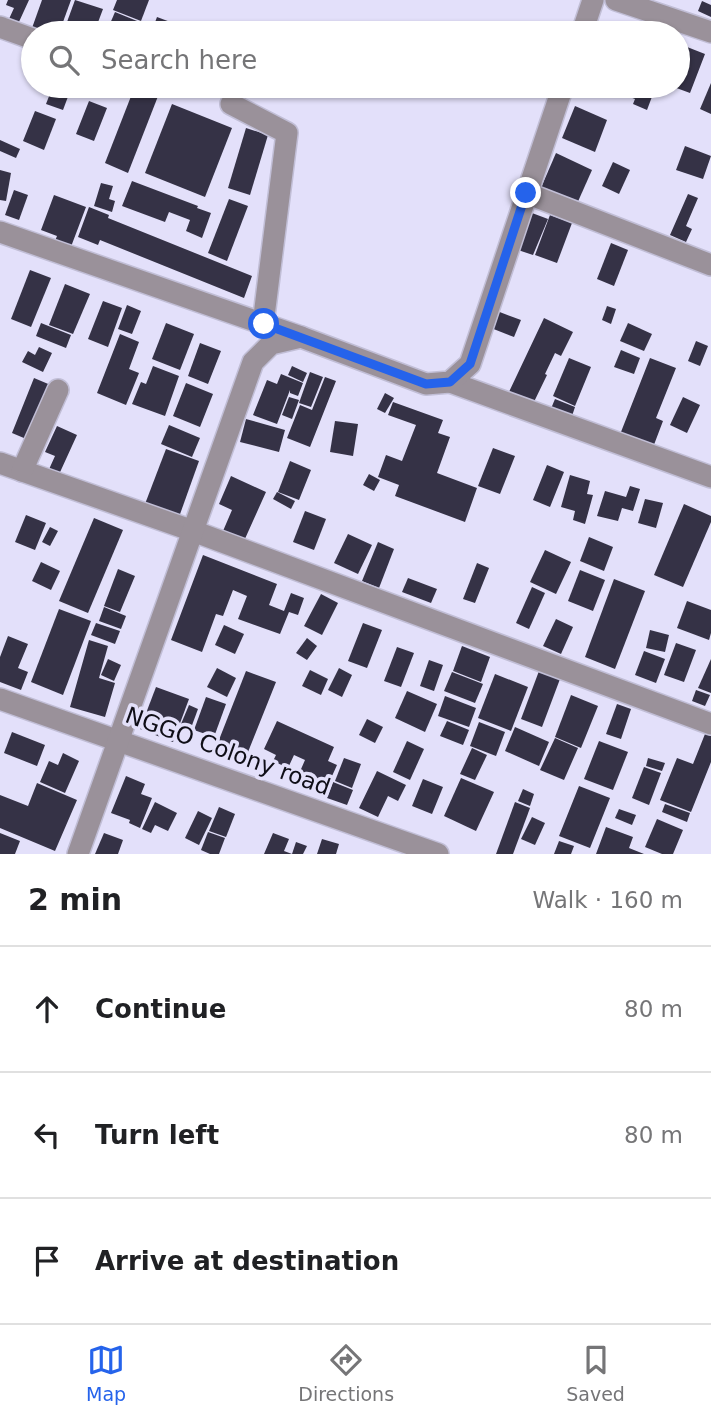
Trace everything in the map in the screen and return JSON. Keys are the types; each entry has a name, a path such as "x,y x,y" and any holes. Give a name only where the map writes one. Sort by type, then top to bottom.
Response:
{"street":[{"path":"586,21 593,0"},
{"path":"616,0 676,21"},
{"path":"690,26 711,33"},
{"path":"0,27 21,35"},
{"path":"450,382 470,364 560,98"},
{"path":"231,104 287,133 264,324"},
{"path":"526,193 711,265"},
{"path":"0,232 301,337 426,384 450,382 711,477"},
{"path":"78,854 253,362 271,344 301,337"},
{"path":"22,471 58,390"},
{"path":"0,463 193,531 711,724"},
{"name":"NGGO Colony road","path":"0,699 438,854"}],"building":[{"path":"8,0 29,0 18,24 9,19 14,8 6,5"},
{"path":"42,0 71,0 63,21 34,21"},
{"path":"75,0 103,9 98,21 67,21"},
{"path":"117,0 149,0 141,21 113,10"},
{"path":"702,1 711,5 711,17 698,11"},
{"path":"115,12 137,21 111,21"},
{"path":"690,48 705,54 690,93"},
{"path":"711,83 711,114 700,109"},
{"path":"48,98 68,98 63,110 46,104"},
{"path":"130,98 157,98 128,173 105,163"},
{"path":"632,98 652,98 647,110 633,104 635,99"},
{"path":"89,101 107,108 94,141 76,134"},
{"path":"172,104 232,128 205,197 145,173"},
{"path":"575,106 607,120 595,152 562,138"},
{"path":"35,111 56,119 44,150 23,141"},
{"path":"246,128 268,135 250,195 228,188"},
{"path":"0,140 20,149 16,158 0,151"},
{"path":"685,146 711,156 703,179 676,170"},
{"path":"556,153 592,170 576,206 540,190"},
{"path":"613,162 630,170 619,194 602,186"},
{"path":"0,170 11,173 6,201 0,200"},
{"path":"132,181 211,213 202,238 186,231 190,220 169,212 165,222 122,206"},
{"path":"101,183 113,186 109,199 115,201 112,212 94,206"},
{"path":"14,190 28,195 19,220 5,215"},
{"path":"688,194 698,198 686,226 692,229 686,242 670,235"},
{"path":"54,195 86,207 69,252 53,246 57,236 41,230"},
{"path":"229,199 248,206 227,261 208,253"},
{"path":"89,207 109,215 108,218 252,276 244,298 100,240 98,245 78,237"},
{"path":"532,213 548,219 533,255 518,250"},
{"path":"550,215 572,223 557,263 535,255"},
{"path":"611,243 628,250 614,286 597,279"},
{"path":"30,270 51,278 31,327 11,319"},
{"path":"65,284 90,294 73,334 49,325"},
{"path":"103,301 122,308 108,347 88,339"},
{"path":"127,305 141,311 132,334 118,329"},
{"path":"607,306 616,309 611,324 602,320"},
{"path":"497,311 521,320 514,337 491,328"},
{"path":"544,318 573,332 561,356 555,353 532,406 508,394"},
{"path":"41,323 71,335 66,348 36,336"},
{"path":"166,323 194,334 180,370 152,359"},
{"path":"628,323 652,334 644,351 620,341"},
{"path":"120,334 139,342 129,369 139,373 126,405 97,393"},
{"path":"696,341 708,346 700,366 688,361"},
{"path":"200,343 221,351 208,384 188,376"},
{"path":"39,347 52,353 43,372 22,362 28,351 35,355"},
{"path":"621,350 640,358 634,374 614,367"},
{"path":"569,358 591,367 575,406 553,396"},
{"path":"650,358 676,368 656,418 663,421 652,450 619,437"},
{"path":"153,366 179,376 165,416 132,404 141,382 146,384"},
{"path":"292,366 307,373 303,382 288,375"},
{"path":"310,372 323,377 311,407 299,403"},
{"path":"281,374 303,383 298,396 290,393 290,390 277,424 253,415 267,380 277,384"},
{"path":"325,377 336,381 310,447 287,438 300,405 312,410"},
{"path":"34,378 53,386 31,441 12,433"},
{"path":"186,383 213,394 200,427 173,416"},
{"path":"385,393 394,398 385,413 377,409"},
{"path":"289,397 299,400 292,419 282,415"},
{"path":"683,397 700,405 687,433 670,425"},
{"path":"555,399 575,407 571,419 550,411"},
{"path":"393,402 443,420 438,433 450,437 437,473 477,488 465,522 395,496 399,485 378,477 386,455 402,461 416,425 388,415"},
{"path":"246,419 285,430 279,452 240,442"},
{"path":"335,421 358,424 353,456 330,452"},
{"path":"169,425 200,438 192,457 161,444"},
{"path":"57,426 77,435 56,481 46,476 55,456 45,452"},
{"path":"493,448 515,456 500,494 478,486"},
{"path":"166,449 199,461 179,517 145,504"},
{"path":"290,461 311,470 299,500 278,492"},
{"path":"547,465 564,472 550,507 533,500"},
{"path":"369,474 380,480 374,491 363,485"},
{"path":"570,475 590,481 587,494 593,495 585,524 573,520 575,511 561,507"},
{"path":"231,476 266,492 244,541 223,531 232,510 219,504"},
{"path":"630,486 640,489 633,511 622,508 618,521 597,516 605,491 626,497"},
{"path":"277,492 295,501 291,509 273,499"},
{"path":"645,499 663,503 656,528 638,523"},
{"path":"684,504 711,516 711,522 683,587 654,575"},
{"path":"305,511 326,519 314,550 293,542"},
{"path":"26,515 46,523 35,550 15,542"},
{"path":"94,518 123,530 88,613 59,601"},
{"path":"50,527 58,531 50,546 42,542"},
{"path":"348,534 372,545 358,574 334,563"},
{"path":"589,537 613,547 604,571 580,561"},
{"path":"378,542 394,549 379,588 362,581"},
{"path":"545,550 571,562 556,594 530,582"},
{"path":"203,555 277,584 269,605 284,611 291,593 304,598 298,615 289,612 280,634 238,619 247,596 233,590 223,616 216,614 202,652 171,640"},
{"path":"41,562 60,571 51,590 32,581"},
{"path":"477,563 489,568 475,603 463,599"},
{"path":"118,569 135,576 120,612 104,606"},
{"path":"580,570 605,580 593,611 568,601"},
{"path":"408,578 437,589 431,603 402,592"},
{"path":"614,579 645,591 615,669 585,657"},
{"path":"532,587 545,593 529,629 516,623"},
{"path":"321,594 338,603 322,635 304,626"},
{"path":"687,601 711,610 709,640 677,628"},
{"path":"104,607 126,616 121,629 99,621"},
{"path":"59,609 91,621 63,695 31,682"},
{"path":"556,619 573,627 561,654 543,646"},
{"path":"96,623 120,631 115,644 91,635"},
{"path":"363,623 382,630 367,668 348,661"},
{"path":"224,625 244,634 235,654 215,645"},
{"path":"650,630 669,635 665,652 646,648"},
{"path":"8,636 28,644 18,668 28,672 21,690 0,682 0,657"},
{"path":"307,638 317,646 307,660 296,653"},
{"path":"89,640 108,646 99,678 115,683 105,717 70,707"},
{"path":"676,643 696,650 684,682 664,675"},
{"path":"462,646 490,657 481,682 453,671"},
{"path":"397,647 414,653 401,687 384,681"},
{"path":"644,651 665,659 656,683 635,675"},
{"path":"108,659 121,665 114,681 101,675"},
{"path":"711,659 711,693 698,688"},
{"path":"429,660 443,665 434,691 420,686"},
{"path":"217,668 236,678 227,697 207,687"},
{"path":"339,668 352,675 342,697 328,690"},
{"path":"310,670 328,679 321,695 302,686"},
{"path":"246,671 276,682 244,762 215,750"},
{"path":"539,671 560,679 542,727 521,719"},
{"path":"452,672 483,684 475,703 444,691"},
{"path":"495,674 528,687 511,731 478,718"},
{"path":"156,687 189,699 173,742 140,729"},
{"path":"696,690 710,695 705,706 692,701"},
{"path":"407,691 437,704 425,732 395,718"},
{"path":"571,695 598,706 581,748 555,737"},
{"path":"445,696 476,708 469,727 438,716"},
{"path":"206,697 226,704 214,737 194,730"},
{"path":"617,704 631,709 621,739 606,734"},
{"path":"189,705 198,709 191,728 181,724"},
{"path":"367,719 383,727 375,743 359,735"},
{"path":"277,721 334,747 328,761 337,765 323,796 295,783 305,760 294,755 288,768 273,761 276,755 264,749"},
{"path":"447,721 469,730 463,745 440,736"},
{"path":"479,722 505,732 496,756 470,746"},
{"path":"515,727 549,742 539,766 505,751"},
{"path":"12,732 45,745 37,766 4,753"},
{"path":"705,734 711,736 711,762 691,812 660,800 677,758 693,764"},
{"path":"555,738 578,748 564,780 540,770"},
{"path":"407,741 424,749 410,780 393,772"},
{"path":"599,741 628,752 613,790 584,779"},
{"path":"472,748 487,755 475,780 460,774"},
{"path":"63,753 79,761 65,793 40,782 49,761 58,765"},
{"path":"344,758 361,764 352,788 335,781"},
{"path":"648,758 665,763 662,771 646,766"},
{"path":"644,767 661,773 649,805 632,798"},
{"path":"377,771 406,785 398,801 388,796 378,817 359,808"},
{"path":"126,776 145,784 141,794 152,798 140,828 129,823 130,820 111,813"},
{"path":"461,778 494,792 476,831 444,816"},
{"path":"423,779 443,787 432,814 412,806"},
{"path":"333,782 353,790 347,805 327,798"},
{"path":"37,783 77,800 55,851 0,828 0,795 28,806"},
{"path":"579,786 610,798 590,848 559,836"},
{"path":"523,789 534,794 530,806 518,801"},
{"path":"155,802 177,813 168,831 155,825 151,833 142,829"},
{"path":"515,802 530,808 513,854 496,854"},
{"path":"665,804 690,813 687,822 662,812"},
{"path":"219,807 235,814 226,837 209,831"},
{"path":"619,809 636,815 632,825 615,818"},
{"path":"198,811 212,818 199,845 185,838"},
{"path":"532,817 545,823 535,845 521,839"},
{"path":"657,819 683,830 673,854 662,854 645,847"},
{"path":"606,827 633,837 629,848 644,854 596,854"},
{"path":"208,832 225,838 219,854 201,850"},
{"path":"0,833 20,841 15,854 0,854"},
{"path":"104,833 123,840 118,854 95,854"},
{"path":"273,833 289,839 284,851 292,854 264,854"},
{"path":"322,839 339,844 336,854 317,854"},
{"path":"559,841 574,846 571,854 554,854"},
{"path":"296,842 307,846 303,854 292,854"}],"route":[{"path":"264,324 426,384 450,382 470,364 526,193"}]}
